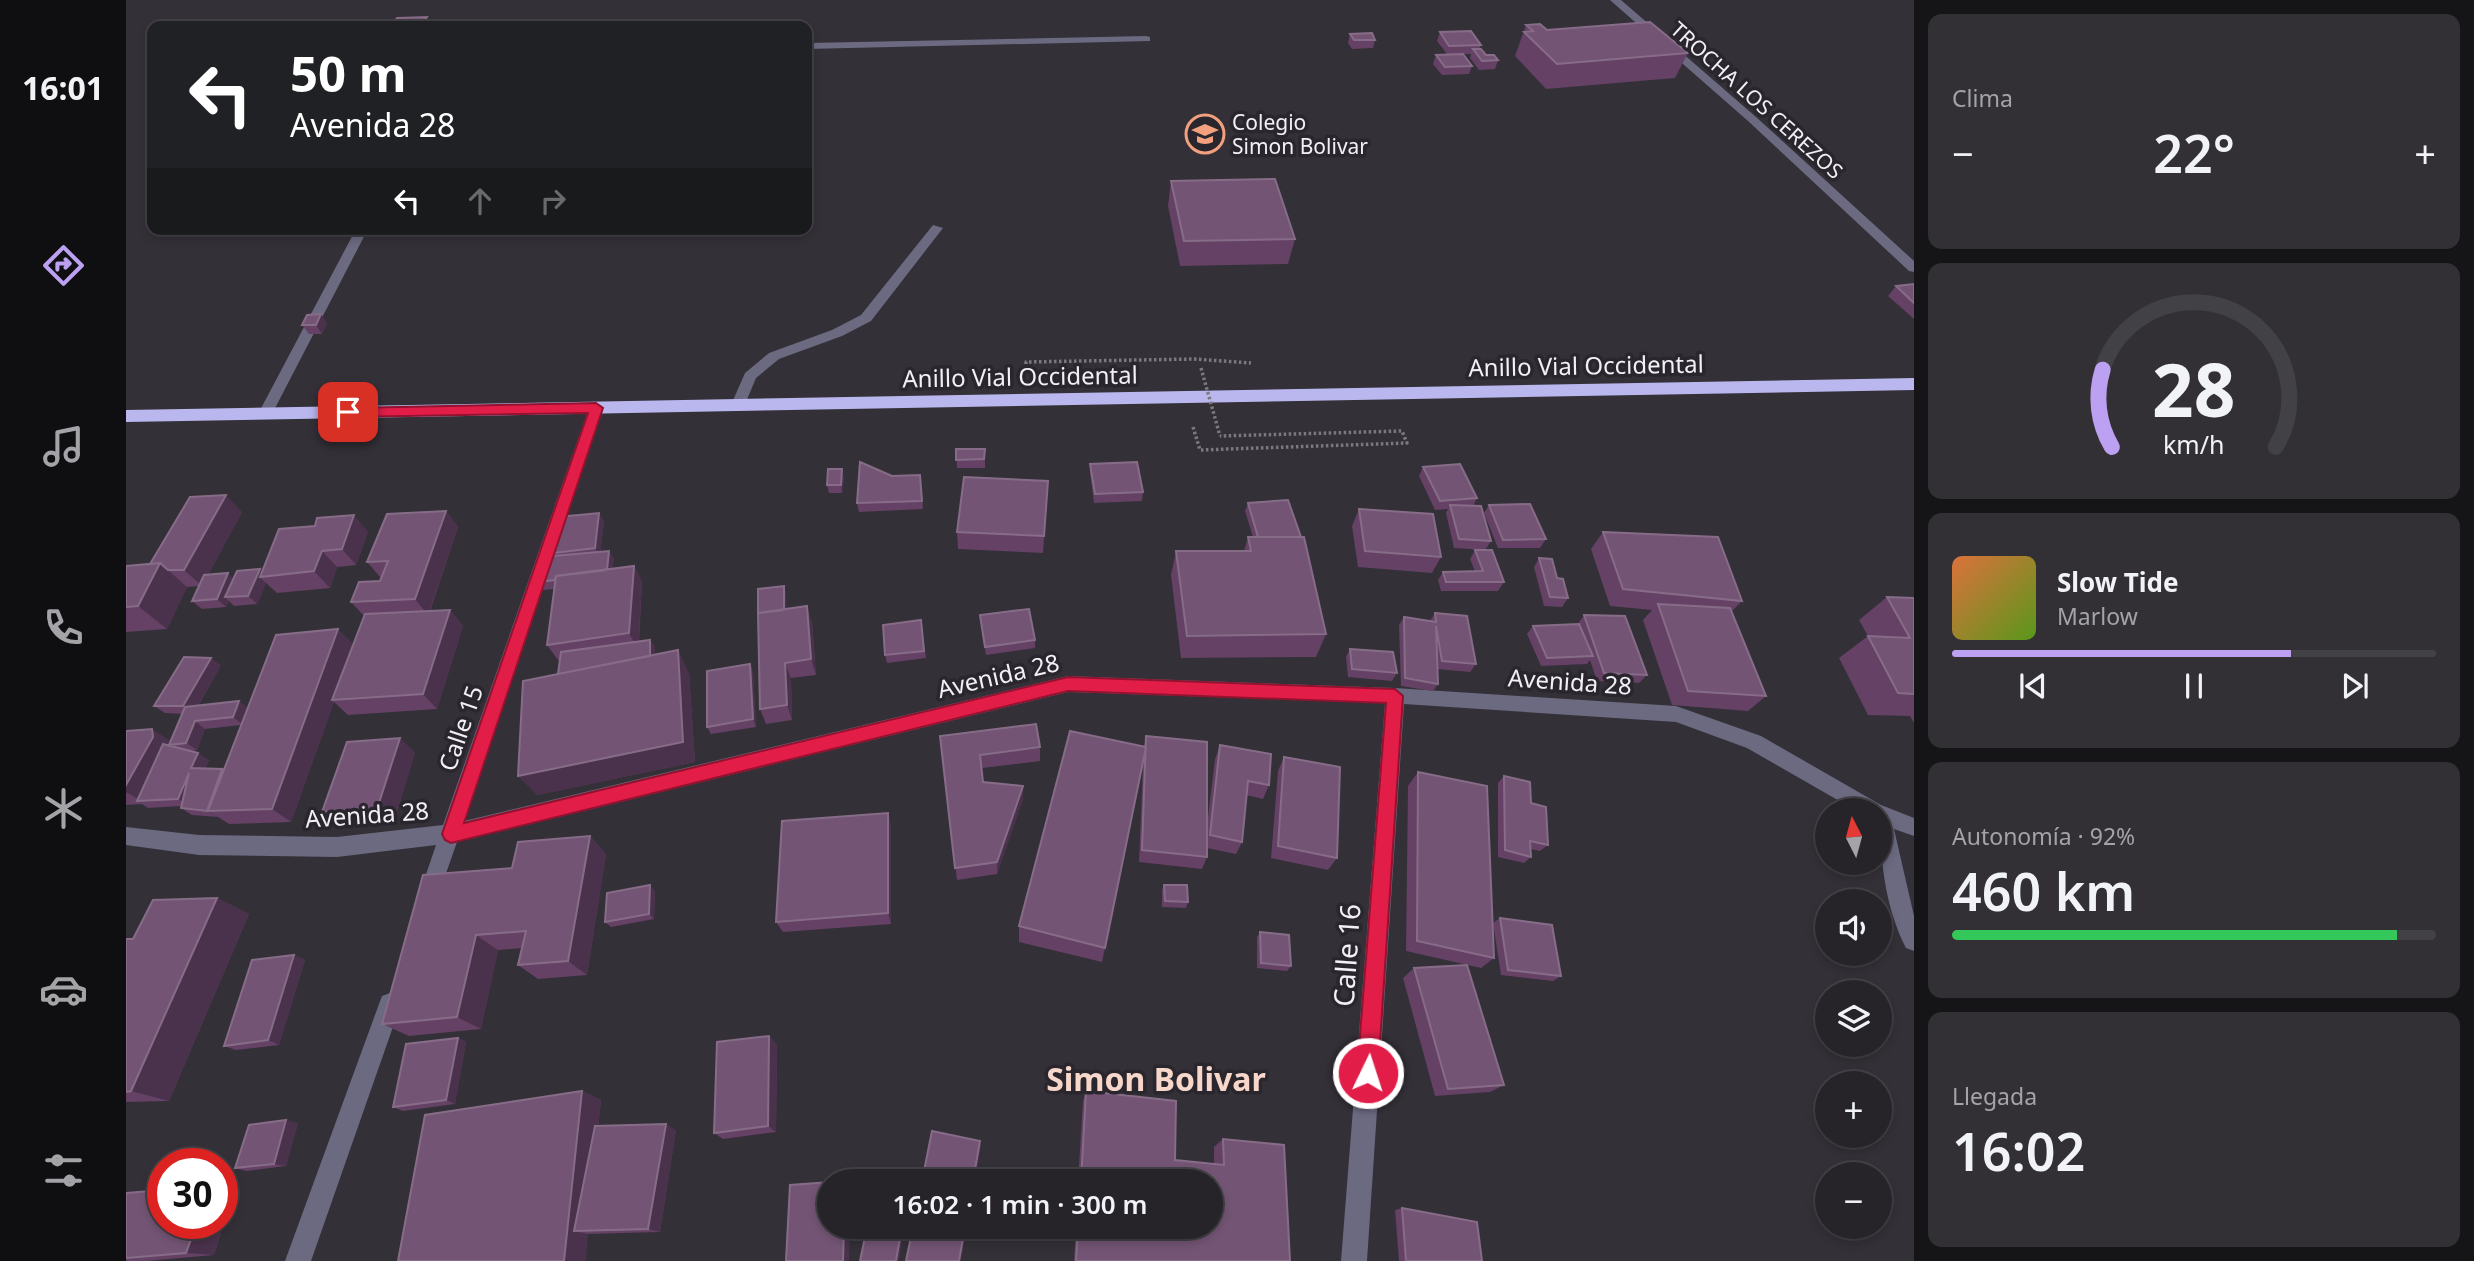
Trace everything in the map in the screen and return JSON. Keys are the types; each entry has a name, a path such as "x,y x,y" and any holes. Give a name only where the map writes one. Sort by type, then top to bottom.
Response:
{"highway":[{"name":"Anillo Vial Occidental","path":"126,416 1914,384"}],"street":[{"name":"TROCHA LOS CEREZOS","path":"1615,0 1752,119 1914,268"},
{"path":"812,46 1146,38"},
{"path":"738,405 750,376 767,361 837,333 866,318 937,228"},
{"path":"265,414 359,235"},
{"name":"Calle 15","path":"423,912 596,408"},
{"name":"Avenida 28","path":"126,836 199,845 337,847 451,834 1068,684 1395,696 1676,714 1754,742 1852,798"},
{"name":"Calle 16","path":"1354,1261 1395,696"},
{"name":"Avenida 28","path":"1892,818 1914,827"},
{"path":"1892,870 1905,923 1914,940"},
{"path":"298,1261 396,989"}],"path":[{"path":"1185,397 1200,450 1407,443 1402,431 1220,436 1201,368"}],"building":[{"path":"427,17 424,21 395,21 397,18"},
{"path":"1650,22 1688,53 1557,64 1524,32 1533,31 1526,25 1540,24 1547,30"},
{"path":"1471,31 1481,45 1449,46 1440,32"},
{"path":"1372,33 1375,40 1354,40 1350,34"},
{"path":"1473,49 1481,49 1486,55 1494,55 1498,60 1482,61"},
{"path":"1463,54 1472,66 1445,67 1436,55"},
{"path":"1275,179 1295,239 1184,241 1171,181"},
{"path":"1914,284 1914,303 1896,286"},
{"path":"321,314 316,325 302,325 307,315"},
{"path":"956,449 985,449 984,459 956,460"},
{"path":"860,462 892,476 920,475 922,501 857,503"},
{"path":"1137,462 1143,492 1095,494 1090,464"},
{"path":"1460,464 1477,498 1440,501 1423,467"},
{"path":"828,469 842,469 841,485 827,485"},
{"path":"964,477 1048,481 1044,536 957,532"},
{"path":"226,495 184,570 168,570 160,563 150,564 190,497"},
{"path":"1288,500 1301,537 1258,537 1248,503"},
{"path":"1530,504 1546,539 1503,540 1489,505"},
{"path":"1450,505 1481,506 1491,541 1459,539"},
{"path":"1359,509 1433,514 1441,557 1365,551"},
{"path":"446,511 415,599 351,602 359,582 380,581 388,561 367,562 387,514"},
{"path":"599,513 595,548 553,553 558,517"},
{"path":"354,515 342,549 322,551 314,571 260,577 279,529 315,526 317,518"},
{"path":"1603,532 1718,537 1742,601 1623,589"},
{"path":"1248,537 1304,537 1326,634 1187,636 1176,551 1251,551"},
{"path":"1475,550 1492,550 1504,582 1446,582 1443,572 1483,571"},
{"path":"609,551 607,570 556,576 555,580 537,582 542,557"},
{"path":"1539,558 1552,559 1557,578 1563,579 1568,598 1550,597"},
{"path":"160,563 138,606 126,607 126,566"},
{"path":"634,566 629,633 547,645 556,576"},
{"path":"260,569 248,596 225,597 237,571"},
{"path":"228,573 217,599 192,601 204,575"},
{"path":"784,586 784,610 758,613 758,589"},
{"path":"1887,597 1914,598 1914,694 1898,693 1868,636 1910,638"},
{"path":"1658,604 1730,608 1766,696 1688,691"},
{"path":"807,606 811,659 785,663 787,705 760,709 758,613"},
{"path":"1029,609 1035,640 985,647 980,615"},
{"path":"450,610 423,694 332,700 365,614"},
{"path":"1435,613 1467,616 1476,664 1442,661 1436,626 1438,684 1405,678 1404,617 1436,622"},
{"path":"1584,615 1625,616 1647,675 1604,673"},
{"path":"921,620 924,651 885,655 883,625"},
{"path":"1579,624 1593,656 1547,658 1533,626"},
{"path":"338,629 272,809 208,811 276,635"},
{"path":"650,640 650,656 558,674 561,652"},
{"path":"1350,649 1393,652 1397,673 1352,669"},
{"path":"678,650 683,742 518,776 523,681"},
{"path":"184,657 211,658 183,706 154,706"},
{"path":"750,664 753,719 707,727 707,671"},
{"path":"239,701 233,717 195,721 186,743 169,745 185,707"},
{"path":"1036,724 1040,747 980,755 983,782 1023,786 997,862 955,868 940,736"},
{"path":"152,729 153,737 126,785 126,731"},
{"path":"1070,731 1146,747 1105,948 1019,926"},
{"path":"1146,736 1207,742 1207,857 1142,850"},
{"path":"400,738 377,809 322,812 347,742"},
{"path":"163,744 198,753 191,768 222,769 207,811 181,808 189,773 178,799 137,801"},
{"path":"1220,745 1271,754 1269,785 1248,781 1242,842 1210,835"},
{"path":"1284,757 1340,767 1337,858 1278,846"},
{"path":"1418,772 1487,786 1494,958 1417,941"},
{"path":"1504,776 1530,782 1531,803 1546,807 1548,845 1530,841 1531,857 1505,850"},
{"path":"888,813 888,913 776,922 782,821"},
{"path":"590,836 568,961 518,965 526,931 476,935 457,1017 382,1024 423,875 512,868 518,842"},
{"path":"650,885 649,914 605,922 607,893"},
{"path":"1164,885 1187,885 1188,902 1165,901"},
{"path":"217,898 131,1091 126,1092 126,939 133,939 153,900"},
{"path":"1500,918 1552,925 1561,976 1508,970"},
{"path":"1260,932 1289,935 1291,966 1261,963"},
{"path":"294,955 268,1040 224,1046 252,960"},
{"path":"1467,965 1504,1085 1448,1089 1414,968"},
{"path":"769,1036 768,1126 714,1133 717,1042"},
{"path":"458,1038 446,1100 393,1107 406,1044"},
{"path":"582,1091 564,1261 398,1261 425,1115"},
{"path":"1086,1091 1176,1101 1175,1160 1224,1165 1223,1139 1284,1145 1290,1261 1076,1261 1077,1239 1223,1239 1223,1169 1082,1169"},
{"path":"286,1120 274,1164 238,1168 238,1159 249,1125"},
{"path":"666,1124 648,1229 574,1231 595,1126"},
{"path":"932,1131 980,1141 975,1169 924,1169"},
{"path":"817,1183 817,1239 844,1239 843,1261 786,1261 790,1185"},
{"path":"147,1191 147,1239 191,1239 186,1253 126,1258 126,1193"},
{"path":"1402,1208 1477,1222 1482,1261 1406,1261"},
{"path":"865,1239 900,1239 896,1261 860,1261"},
{"path":"911,1239 963,1239 959,1261 906,1261"}],"place":[{"name":"Colegio Simon Bolivar","path":"1205,134"}],"district":[{"name":"Simon Bolivar","path":"1156,1078"}],"route":[{"path":"348,412 596,408 451,834 1068,684 1395,696 1368,1073"}]}
